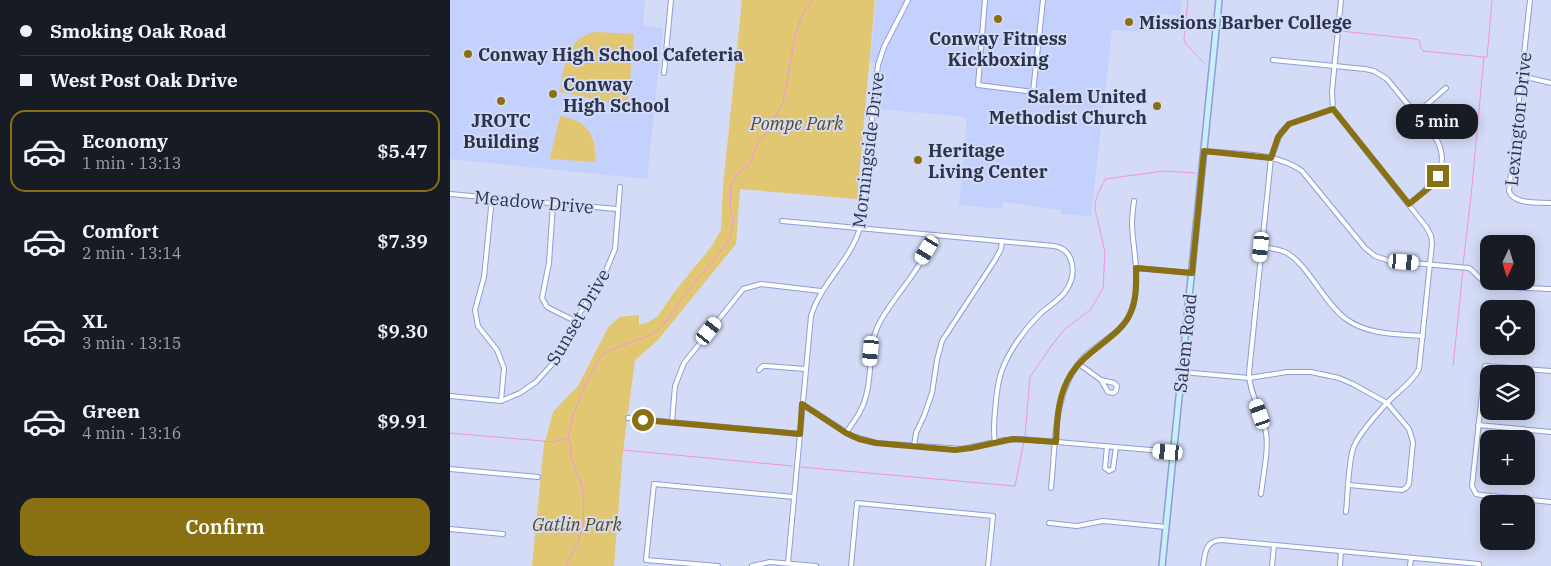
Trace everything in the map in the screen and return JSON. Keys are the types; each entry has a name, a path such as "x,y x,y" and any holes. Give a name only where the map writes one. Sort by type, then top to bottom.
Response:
{"main road":[{"name":"Salem Road","path":"1162,566 1219,0"}],"street":[{"path":"664,73 672,0"},
{"name":"Morningside Drive","path":"788,563 811,316 821,291 853,245 860,228 878,65 884,47 908,0"},
{"path":"985,0 977,80 979,86 1033,92 1043,0"},
{"path":"1341,0 1332,91 1333,109 1409,204 1431,236 1420,363 1416,374 1387,403 1354,447 1346,512"},
{"name":"Lexington Drive","path":"1530,0 1509,191 1511,196 1518,200 1551,203"},
{"path":"1273,60 1365,70 1381,74 1416,114 1440,146 1440,168 1434,182 1409,204"},
{"path":"1522,76 1551,83"},
{"path":"1416,114 1446,88"},
{"path":"1261,494 1266,429 1249,378 1271,158 1278,137 1289,124 1333,109"},
{"path":"1204,151 1271,158 1288,162 1302,171 1369,252 1382,259 1469,268 1481,279 1494,284 1551,289"},
{"name":"Sunset Drive","path":"501,401 520,393 536,382 556,360 575,321 606,273 615,249 620,187"},
{"name":"Meadow Drive","path":"450,194 617,209"},
{"path":"450,396 501,401 504,368 497,350 478,326 475,310 484,277 492,198"},
{"path":"1052,488 1061,396 1071,375 1079,364 1128,319 1134,302 1136,268 1132,223 1134,201"},
{"path":"553,204 549,263 542,298 547,306 575,321"},
{"path":"782,221 1060,247 1070,256 1072,268 1067,290 1034,320 1006,360 1000,374 994,434 995,442"},
{"path":"846,433 860,412 866,396 871,351 876,330 882,317 927,250 931,235"},
{"path":"914,446 916,433 932,392 942,341 995,260 1001,249 1002,241"},
{"path":"1261,247 1278,250 1292,257 1333,307 1346,319 1355,324 1373,331 1423,336"},
{"path":"1136,268 1192,273"},
{"path":"672,422 675,386 684,363 743,289 748,286 761,284 821,291"},
{"path":"1079,364 1101,380"},
{"path":"759,370 763,366 805,369"},
{"path":"1551,371 1485,366 1472,486 1473,490 1481,495 1551,502"},
{"path":"1182,372 1249,378 1287,372 1318,373 1354,384 1387,403 1406,423 1412,435 1409,484 1402,490 1349,485"},
{"path":"802,404 846,433 867,441 962,450 1022,438 1174,452"},
{"path":"628,418 800,434"},
{"path":"1478,425 1551,432"},
{"path":"1106,446 1105,468 1109,471 1113,469 1116,447"},
{"path":"450,469 538,477"},
{"path":"718,566 646,560 654,484 794,497"},
{"path":"851,566 858,503 993,516 988,566"},
{"path":"1049,523 1077,526 1103,521 1166,527"},
{"path":"450,529 503,534"},
{"path":"1204,566 1206,548 1214,540 1479,564 1479,566"},
{"path":"1272,566 1274,545"},
{"path":"1340,566 1341,551"},
{"path":"1410,558 1410,566"},
{"path":"752,566 770,562 816,566"}],"shaded area":[{"name":"Conway High School","path":"450,0 645,0 643,26 663,28 647,179 450,159"},
{"path":"876,0 1182,0 1180,16 1160,14 1150,16 1147,21 1146,32 1112,30 1091,216 1061,214 1061,210 1003,202 1002,209 959,205 967,117 876,109 882,65 870,61"}],"green space":[{"path":"742,0 875,0 857,199 740,189 736,244 657,341 635,360 623,451 614,566 532,566 544,443 553,412 578,386 609,326 620,317 639,315 639,325 649,322 658,316 675,291 712,246 721,230 723,187"},
{"path":"596,32 634,34 628,101 622,105 560,92 568,55 579,40 586,35"},
{"path":"560,116 577,121 588,130 594,144 595,162 550,159"}],"waterway":[{"path":"566,566 578,542 583,524 584,502 582,485 571,458 571,445 568,438 573,416 587,380 602,355 657,331 729,241 733,221 730,204 731,187 736,175 746,168 751,161 758,141 765,135 783,103 795,37 802,15 812,0"},
{"path":"1188,0 1184,40 1204,63"},
{"path":"1463,265 1484,57 1487,57 1492,1"},
{"path":"1295,27 1335,31"},
{"path":"1341,31 1415,39 1419,40 1423,51 1484,57"},
{"path":"1025,436 1030,377 1064,330 1091,309 1103,288 1105,252 1095,205 1105,179 1164,171 1195,173"},
{"path":"1453,366 1463,270"},
{"path":"450,433 554,442 568,438"},
{"path":"800,467 1015,486 1024,441"},
{"path":"622,450 792,466"}],"place":[{"name":"Conway Fitness Kickboxing","path":"998,19"},
{"name":"Missions Barber College","path":"1129,22"},
{"name":"Conway High School Cafeteria","path":"468,54"},
{"name":"Conway High School","path":"553,94"},
{"name":"JROTC Building","path":"501,101"},
{"name":"Salem United Methodist Church","path":"1157,106"},
{"name":"Heritage Living Center","path":"918,160"}],"route":[{"path":"643,420 800,434 802,404 846,433 859,439 876,443 955,450 1022,438 1056,442 1061,396 1075,369 1084,358 1118,330 1128,319 1134,302 1136,268 1192,273 1204,151 1271,158 1278,137 1289,124 1333,109 1409,204 1430,187 1438,176"}],"park label":[{"name":"Pompe Park","path":"797,123"},
{"name":"Gatlin Park","path":"577,524"}]}
